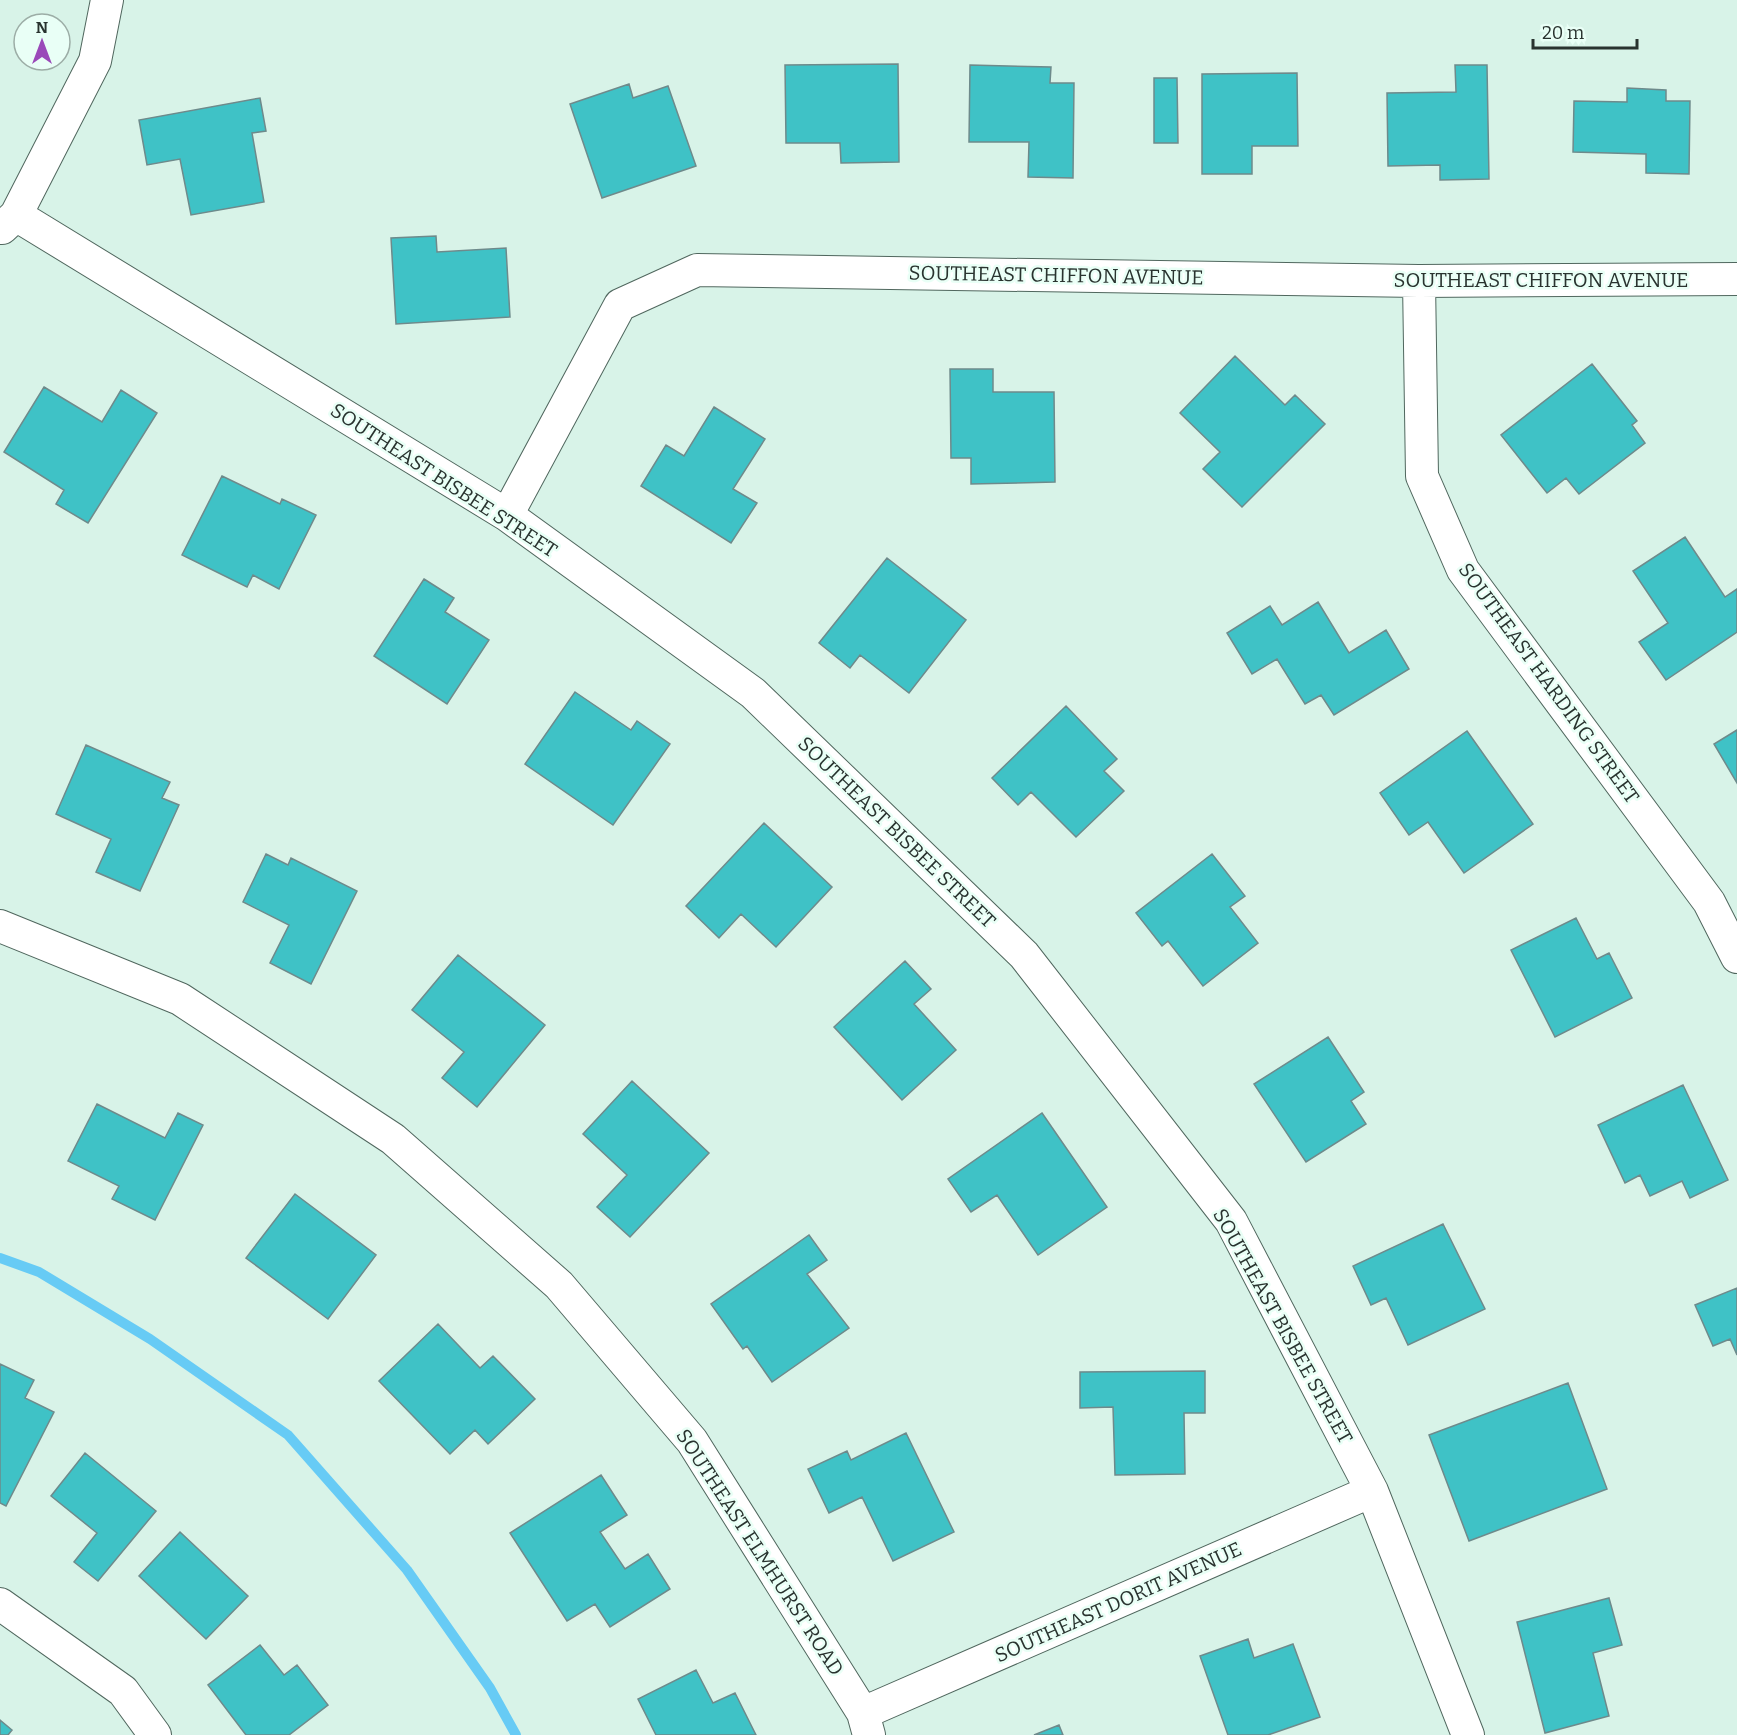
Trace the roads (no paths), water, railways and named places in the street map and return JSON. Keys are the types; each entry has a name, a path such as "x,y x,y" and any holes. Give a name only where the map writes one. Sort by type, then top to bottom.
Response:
{"street":[{"path":"8,222 95,61 107,0"},
{"name":"SOUTHEAST BISBEE STREET","path":"8,222 507,515 753,693 1024,955 1231,1221 1372,1491 1468,1735"},
{"name":"SOUTHEAST CHIFFON AVENUE","path":"507,515 620,305 697,270 1419,280 1737,279"},
{"name":"SOUTHEAST HARDING STREET","path":"1419,280 1422,476 1463,570 1709,902 1737,957"},
{"name":"SOUTHEAST ELMHURST ROAD","path":"0,926 180,999 393,1139 559,1285 692,1441 866,1724"},
{"name":"SOUTHEAST DORIT AVENUE","path":"866,1724 1372,1491"},
{"path":"0,1604 123,1691 155,1735"}],"waterway":[{"path":"0,1258 39,1272 150,1339 288,1435 407,1570 490,1688 516,1735"}]}
